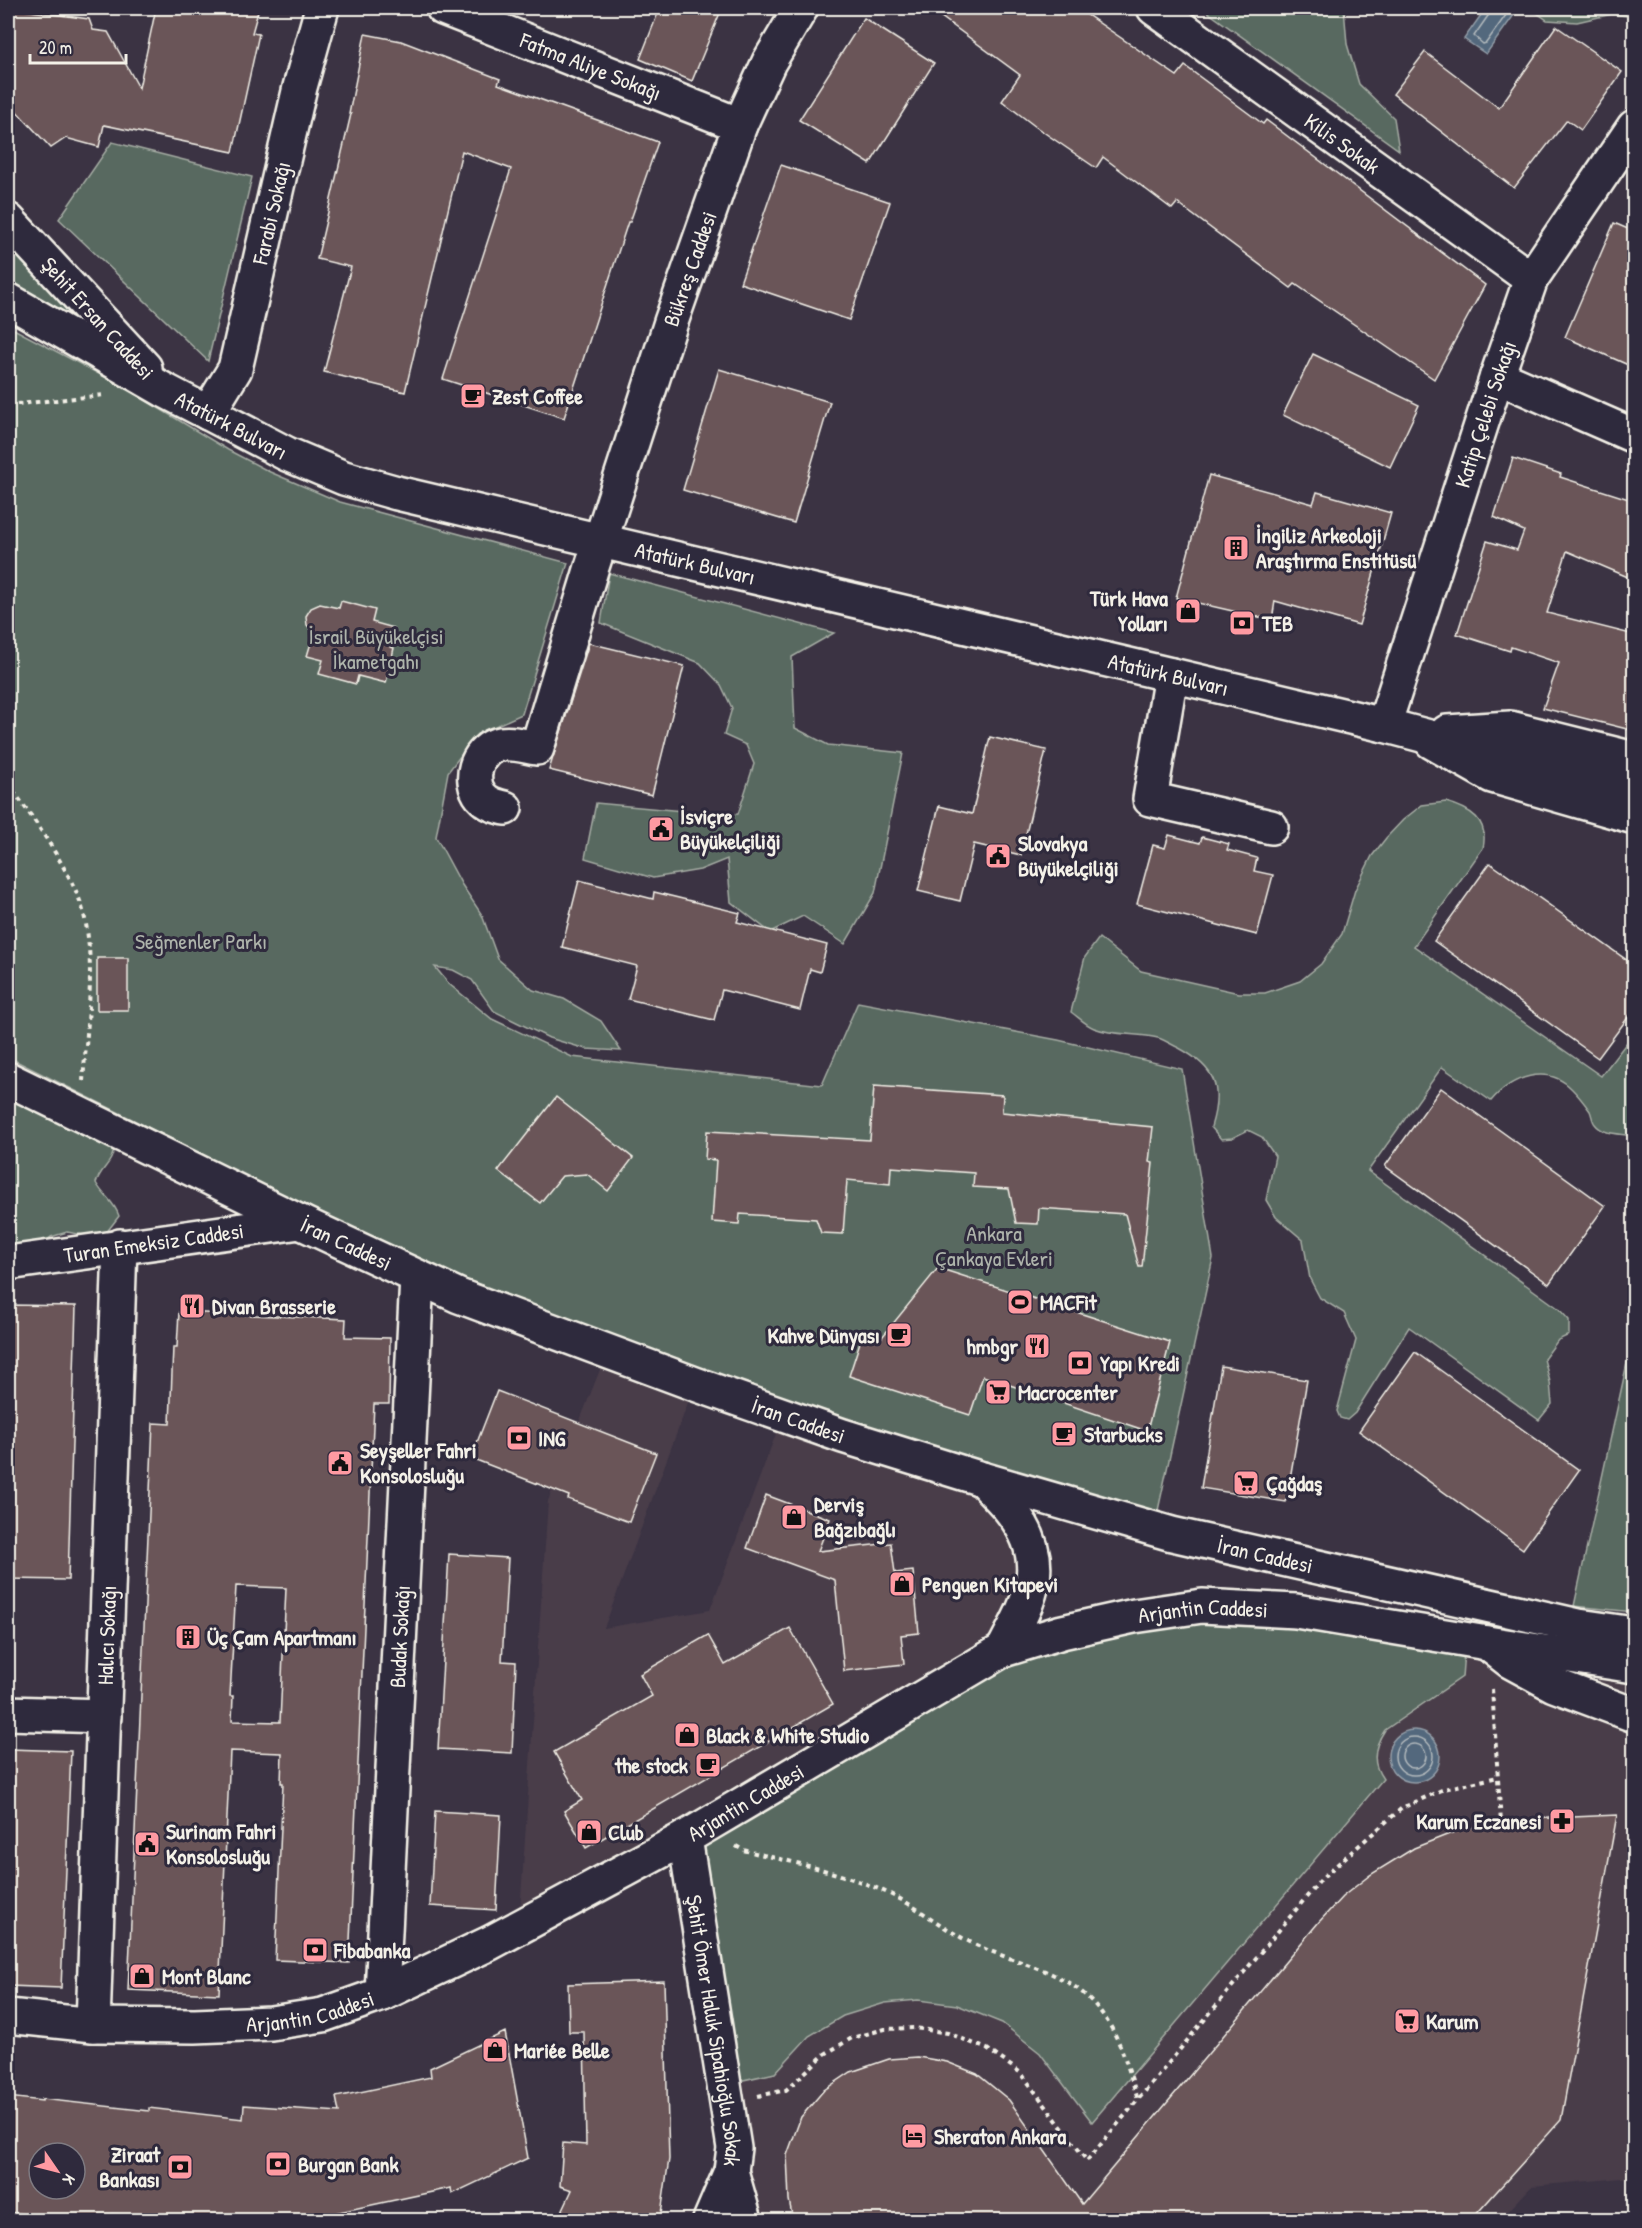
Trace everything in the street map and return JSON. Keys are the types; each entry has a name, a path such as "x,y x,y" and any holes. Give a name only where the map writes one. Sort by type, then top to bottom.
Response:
{"street":[{"name":"Farabi Sokağı","path":"208,413 235,369 300,87 322,8"},
{"name":"Fatma Aliye Sokağı","path":"443,8 740,125"},
{"name":"Bükreş Caddesi","path":"505,808 491,805 480,795 474,781 476,767 482,754 494,746 509,743 537,748 671,322 740,125 769,62 801,8"},
{"name":"Kilis Sokak","path":"1154,8 1531,279"},
{"name":"Katip Çelebi Sokağı","path":"1384,726 1497,376 1531,279 1635,127"},
{"name":"Şehit Ersan Caddesi","path":"8,220 164,390"},
{"name":"Atatürk Bulvarı","path":"8,300 164,390 287,454 344,478 398,493 1418,734 1635,790"},
{"path":"1497,376 1635,436"},
{"path":"1171,675 1150,798 1271,827"},
{"name":"Atatürk Bulvarı","path":"1418,734 1509,728 1635,759"},
{"path":"1418,734 1492,777 1635,817"},
{"name":"İran Caddesi","path":"8,1079 300,1222 459,1296 695,1384 843,1436 1172,1534 1579,1626 1635,1634"},
{"name":"Turan Emeksiz Caddesi","path":"8,1263 300,1222"},
{"name":"Halıcı Sokağı","path":"93,2025 120,1246"},
{"name":"Budak Sokağı","path":"382,1994 417,1277"},
{"path":"982,1479 1012,1512 1023,1528 1032,1545 1035,1559 1033,1581 1027,1600 1003,1650"},
{"name":"Arjantin Caddesi","path":"8,2016 93,2025 271,2024 323,2015 382,1994 490,1943 699,1830 1003,1650 1062,1632 1134,1616 1202,1606 1296,1611 1488,1644"},
{"path":"1488,1644 1635,1666"},
{"path":"1488,1644 1510,1661 1554,1685 1635,1715"},
{"path":"8,1713 104,1716"},
{"name":"Şehit Ömer Haluk Sipahioğlu Sokak","path":"699,1830 734,2148 731,2171 710,2220"},
{"path":"731,2171 745,2220"}],"path":[{"path":"8,405 108,395"},
{"path":"8,784 76,890 86,924 89,995 81,1115"},
{"path":"1488,1644 1501,1823"},
{"path":"728,2103 786,2090 825,2054 852,2038 885,2029 915,2028 948,2033 987,2049 1021,2073 1088,2162 1324,1876 1402,1808 1444,1789 1498,1777"},
{"path":"699,1830 743,1850 863,1882 897,1897 970,1942 1060,1976 1095,2004 1107,2021 1120,2042 1138,2101"}],"shaded area":[{"path":"607,1352 695,1384 604,1628 710,1610 783,1415 982,1479 1032,1545 1003,1650 519,1927 548,1501"},
{"path":"1472,1603 1634,1634 1634,2177 1532,2186 1500,2220 710,2220 725,2084 775,2073 809,2036 843,2016 885,2003 918,2000 957,2005 1001,2023 1040,2053 1092,2122 1383,1779 1377,1771 1375,1758 1379,1739 1465,1639"}],"green space":[{"path":"1202,8 1344,8 1347,44 1359,84 1394,118 1399,150"},
{"path":"1530,8 1634,8 1634,17 1612,14 1577,22 1547,20"},
{"path":"112,142 252,177 208,361 59,219"},
{"path":"8,220 164,390 8,300"},
{"path":"8,326 122,386 228,450 270,472 340,502 568,563 522,714 477,734 448,772 436,837 462,885 482,915 498,959 533,990 564,999 601,1021 621,1051 586,1049 549,1038 494,1011 472,980 453,970 435,967 449,984 492,1019 572,1057 822,1085 858,1002 1058,1040 1182,1069 1213,1258 1157,1515 839,1421 427,1267 8,1057"},
{"path":"609,573 834,633 792,657 795,728 828,745 903,753 875,893 845,944 803,916 770,932 731,902 727,859 700,870 653,878 585,858 596,803 683,811 710,816 738,814 754,764 746,745 724,735 732,708 721,685 700,663 601,623"},
{"path":"1446,802 1470,812 1481,823 1483,848 1414,946 1601,1076 1634,1033 1634,1136 1603,1131 1593,1121 1590,1111 1574,1091 1562,1081 1552,1077 1530,1076 1519,1080 1509,1085 1491,1101 1442,1067 1368,1171 1558,1308 1569,1320 1569,1335 1558,1340 1544,1359 1550,1382 1552,1404 1539,1420 1409,1327 1355,1413 1347,1420 1340,1418 1337,1411 1356,1340 1344,1313 1320,1298 1310,1279 1303,1240 1276,1217 1266,1200 1275,1156 1262,1137 1248,1130 1232,1138 1221,1139 1211,1127 1215,1113 1216,1090 1209,1071 1191,1055 1158,1038 1094,1028 1071,1012 1085,957 1099,938 1141,971 1239,993 1265,993 1300,981 1321,964 1342,934 1355,890 1372,856 1386,838 1422,805"},
{"path":"8,1079 114,1143 110,1161 96,1183 119,1216 106,1233 90,1236 67,1232 51,1237 37,1248 8,1263"},
{"path":"1634,1331 1634,1612 1574,1606"},
{"path":"1134,1616 1465,1639 1462,1677 1385,1730 1378,1742 1375,1754 1375,1761 1383,1779 1092,2122 1040,2053 1002,2023 957,2005 918,2000 885,2003 843,2016 809,2036 775,2073 725,2084 685,1838 1003,1650"}],"water":[{"path":"1486,8 1519,8 1486,54 1464,39"},
{"path":"1414,1730 1424,1732 1432,1738 1438,1746 1440,1756 1438,1766 1432,1774 1424,1780 1414,1782 1404,1780 1396,1774 1390,1766 1388,1756 1390,1746 1396,1738 1404,1732"}],"building":[{"path":"8,8 89,19 93,30 108,32 139,88 156,8 259,8 252,33 259,34 233,152 104,125 99,147 66,138 51,148 8,102"},
{"path":"660,8 722,8 692,81 640,59"},
{"path":"929,8 1077,8 1177,76 1185,66 1263,124 1266,120 1485,285 1434,379 1295,284 1291,288 1177,203 1172,209 1103,157 1096,168 1036,127 1002,101 1020,75"},
{"path":"864,18 934,63 870,164 799,120"},
{"path":"1556,26 1622,72 1581,130 1567,120 1514,188 1393,94 1425,52 1499,108"},
{"path":"365,34 401,41 500,79 498,84 658,142 630,222 628,222 564,418 443,379 511,169 462,151 405,392 324,372 351,267 317,259 351,114 349,114"},
{"path":"781,165 890,202 849,320 740,283"},
{"path":"1614,223 1635,232 1635,368 1565,337"},
{"path":"1313,354 1419,405 1390,467 1283,415"},
{"path":"719,369 830,402 794,523 683,490"},
{"path":"1513,458 1561,474 1560,477 1635,501 1635,580 1567,551 1547,613 1635,635 1635,731 1543,708 1559,663 1511,647 1510,651 1457,634 1487,541 1517,550 1524,531 1494,517"},
{"path":"1209,475 1313,504 1317,492 1391,513 1359,625 1275,601 1272,620 1176,598"},
{"path":"341,601 375,610 372,622 394,628 390,647 394,648 386,683 358,676 356,684 319,674 323,660 307,656 314,633 307,625 306,616 311,608 320,604 339,608"},
{"path":"589,643 684,666 652,795 549,770"},
{"path":"990,737 1046,750 1021,855 974,844 960,901 918,891 939,806 972,814"},
{"path":"1169,835 1200,843 1202,837 1229,844 1227,850 1257,858 1254,871 1273,875 1257,935 1137,904 1153,845 1165,848"},
{"path":"1490,863 1635,966 1635,1008 1598,1058 1434,941"},
{"path":"579,880 653,899 654,892 740,913 737,922 827,945 820,972 810,969 800,1010 722,990 714,1020 628,999 637,966 562,947"},
{"path":"97,958 128,958 128,1010 97,1010"},
{"path":"874,1086 1003,1095 1002,1112 1153,1127 1149,1162 1153,1163 1142,1267 1139,1267 1125,1214 1039,1208 1038,1224 1016,1223 1009,1189 973,1187 974,1173 891,1167 890,1184 847,1180 843,1234 821,1233 816,1219 740,1214 739,1224 712,1222 716,1160 705,1159 707,1131 870,1140"},
{"path":"1441,1088 1605,1206 1549,1284 1385,1166"},
{"path":"556,1097 633,1158 608,1191 587,1174 562,1176 540,1203 498,1171"},
{"path":"938,1268 1170,1342 1147,1431 983,1376 970,1415 849,1376 862,1336 879,1341"},
{"path":"8,1305 76,1306 68,1580 8,1579"},
{"path":"179,1312 346,1319 345,1337 390,1338 389,1404 374,1404 349,1963 275,1960 283,1783 281,1783 282,1753 230,1751 219,1994 128,1990 153,1423 170,1424 173,1347 177,1347","holes":["236,1586 286,1588 280,1722 232,1721 233,1696 230,1696"]},
{"path":"1415,1352 1579,1470 1523,1549 1359,1431"},
{"path":"1221,1366 1307,1380 1286,1502 1201,1488"},
{"path":"497,1391 656,1453 629,1522 471,1458"},
{"path":"766,1495 830,1519 818,1551 891,1543 895,1573 913,1571 919,1633 901,1635 904,1664 844,1671 835,1580 747,1548"},
{"path":"449,1554 508,1558 502,1661 516,1662 512,1753 438,1749"},
{"path":"790,1628 833,1704 586,1848 564,1811 582,1800 554,1752 652,1696 640,1674 708,1635 725,1665"},
{"path":"8,1749 71,1751 61,1988 8,1986"},
{"path":"435,1811 501,1815 496,1910 430,1906"},
{"name":"Karum","path":"1617,1815 1561,2120 1471,2220 793,2220 789,2200 787,2155 801,2117 824,2090 851,2072 889,2059 918,2057 947,2062 977,2074 1009,2100 1082,2204 1318,1923 1342,1897 1370,1875 1414,1848 1462,1829 1528,1819"},
{"path":"664,1981 669,2159 660,2220 558,2220 572,2190 560,2186 563,2143 586,2145 584,2032 569,2032 568,1984"},
{"path":"505,2032 528,2158 452,2194 451,2188 311,2218 311,2220 212,2215 211,2220 169,2220 112,2214 111,2220 78,2220 8,2212 8,2097 149,2111 149,2108 243,2119 244,2105 339,2112 336,2097 431,2077 430,2068"}],"place":[{"name":"Zest Coffee","path":"473,396"},
{"name":"İngiliz Arkeoloji Araştırma Enstitüsü","path":"1236,548"},
{"name":"Türk Hava Yolları","path":"1188,611"},
{"name":"TEB","path":"1242,623"},
{"name":"İsviçre Büyükelçiliği","path":"661,829"},
{"name":"Slovakya Büyükelçiliği","path":"998,856"},
{"name":"MACFit","path":"1020,1302"},
{"name":"Divan Brasserie","path":"192,1306"},
{"name":"Kahve Dünyası","path":"899,1335"},
{"name":"hmbgr","path":"1037,1346"},
{"name":"Yapı Kredi","path":"1080,1363"},
{"name":"Macrocenter","path":"998,1392"},
{"name":"Starbucks","path":"1064,1434"},
{"name":"ING","path":"519,1438"},
{"name":"Seyşeller Fahri Konsolosluğu","path":"340,1463"},
{"name":"Çağdaş","path":"1246,1483"},
{"name":"Derviş Bağzıbağlı","path":"794,1517"},
{"name":"Penguen Kitapevi","path":"902,1584"},
{"name":"Üç Çam Apartmanı","path":"188,1637"},
{"name":"Black & White Studio","path":"687,1735"},
{"name":"the stock","path":"708,1765"},
{"name":"Karum Eczanesi","path":"1562,1821"},
{"name":"Club","path":"589,1832"},
{"name":"Surinam Fahri Konsolosluğu","path":"147,1844"},
{"name":"Fibabanka","path":"315,1950"},
{"name":"Mont Blanc","path":"142,1976"},
{"name":"Karum","path":"1407,2021"},
{"name":"Mariée Belle","path":"495,2050"},
{"name":"Sheraton Ankara","path":"914,2136"},
{"name":"Burgan Bank","path":"278,2164"},
{"name":"Ziraat Bankası","path":"180,2167"}],"park label":[{"name":"İsrail Büyükelçisi İkametgahı","path":"376,648"},
{"name":"Seğmenler Parkı","path":"201,941"},
{"name":"Ankara Çankaya Evleri","path":"994,1246"}]}
